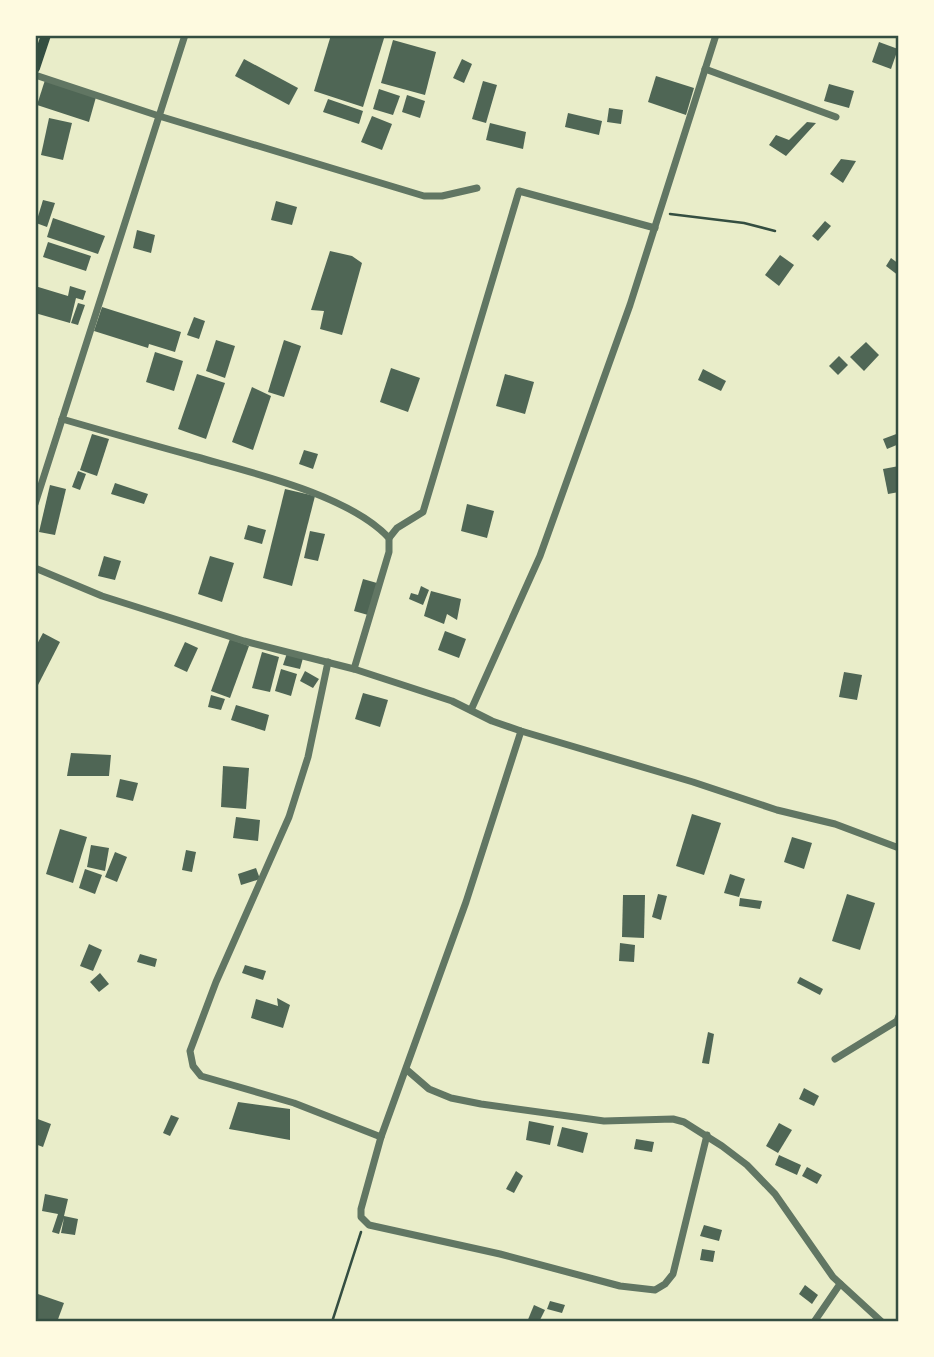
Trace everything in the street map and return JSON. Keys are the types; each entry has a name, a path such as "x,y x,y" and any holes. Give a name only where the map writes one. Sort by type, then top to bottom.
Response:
{"main road":[{"path":"35,68 46,35"}],"street":[{"path":"35,504 185,35"},
{"path":"471,710 540,556 631,305 716,35"},
{"path":"705,69 836,117"},
{"path":"35,75 424,197 477,188"},
{"path":"354,668 389,552 389,538 397,528 423,512 519,191 655,228"},
{"path":"62,419 263,476 349,508 389,538"},
{"path":"35,568 103,596 244,641 354,668 452,701 521,731 777,810 835,824 899,848"},
{"path":"328,662 309,757 289,817 216,982 190,1051 193,1066 201,1076 294,1103 381,1137"},
{"path":"521,731 466,902 381,1137 361,1217 364,1222 620,1286 655,1290 665,1284 673,1274 707,1135"},
{"path":"835,1059 897,1021 899,1016"},
{"path":"407,1070 429,1089 451,1098 530,1112 604,1121 673,1119 684,1122 707,1135 747,1165 775,1194 840,1284 882,1322"},
{"path":"814,1322 840,1284"}],"path":[{"path":"660,213 732,221 775,231"},
{"path":"332,1322 364,1222"}],"building":[{"path":"331,35 385,35 363,107 314,91"},
{"path":"393,40 436,52 425,95 381,83"},
{"path":"879,42 898,49 891,69 872,62"},
{"path":"244,59 298,88 289,105 235,76"},
{"path":"462,59 472,64 464,83 453,78"},
{"path":"656,76 694,88 686,115 648,102"},
{"path":"45,80 96,97 89,122 37,105"},
{"path":"483,81 497,85 486,123 472,119"},
{"path":"829,84 854,91 849,108 824,101"},
{"path":"379,89 400,96 393,115 373,109"},
{"path":"407,95 425,101 420,118 402,112"},
{"path":"328,99 363,111 359,124 323,112"},
{"path":"609,108 623,110 621,124 607,122"},
{"path":"568,113 602,121 599,135 565,127"},
{"path":"372,116 392,124 382,150 361,142"},
{"path":"49,118 72,123 63,160 41,155"},
{"path":"807,122 816,123 786,156 769,145 776,135 789,140"},
{"path":"490,123 526,132 523,149 486,140"},
{"path":"841,159 856,161 843,183 830,174"},
{"path":"43,200 55,203 47,227 36,223"},
{"path":"276,201 297,207 292,225 271,220"},
{"path":"53,218 105,236 98,254 47,237"},
{"path":"825,221 831,226 818,241 812,236"},
{"path":"137,230 155,235 151,253 133,248"},
{"path":"48,242 91,256 86,271 43,257"},
{"path":"330,251 352,256 362,263 342,335 320,329 324,311 311,310"},
{"path":"780,255 794,265 779,286 765,275"},
{"path":"891,258 899,264 899,276 886,266"},
{"path":"35,286 68,296 70,286 86,291 83,300 76,298 70,323 35,313"},
{"path":"78,303 85,305 78,325 71,323"},
{"path":"102,307 181,332 175,352 149,344 148,348 94,331"},
{"path":"194,317 205,321 199,339 187,335"},
{"path":"216,340 235,346 225,378 206,371"},
{"path":"284,340 301,346 284,397 268,392"},
{"path":"866,342 879,355 864,371 850,357"},
{"path":"155,352 183,361 174,391 146,382"},
{"path":"839,356 848,365 838,375 829,366"},
{"path":"391,368 420,378 408,412 380,402"},
{"path":"703,369 726,381 721,391 698,380"},
{"path":"197,374 225,383 206,439 178,429"},
{"path":"505,374 534,382 525,414 496,406"},
{"path":"252,387 271,396 253,450 232,442"},
{"path":"899,433 899,444 887,449 883,439"},
{"path":"92,434 109,439 97,476 80,470"},
{"path":"304,450 318,454 313,469 299,464"},
{"path":"899,466 899,492 888,494 883,469"},
{"path":"78,471 86,474 80,490 72,487"},
{"path":"115,483 148,494 144,504 111,494"},
{"path":"50,485 66,489 55,535 39,532"},
{"path":"285,489 315,496 292,586 263,578"},
{"path":"467,504 494,511 487,538 461,531"},
{"path":"248,525 266,530 262,544 244,539"},
{"path":"310,531 325,534 318,561 304,558"},
{"path":"104,556 121,561 115,580 98,576"},
{"path":"210,556 234,563 222,602 198,594"},
{"path":"363,579 377,583 368,615 354,611"},
{"path":"421,586 429,590 423,605 409,599 411,593 418,595"},
{"path":"431,591 461,599 457,620 447,614 444,624 424,616"},
{"path":"445,631 466,639 459,658 438,650"},
{"path":"43,633 60,642 38,685 35,683 35,648"},
{"path":"230,639 249,646 230,698 211,691"},
{"path":"185,642 198,648 187,672 174,666"},
{"path":"262,652 279,657 270,692 252,688"},
{"path":"287,653 303,658 300,669 283,665"},
{"path":"281,669 297,674 291,696 275,691"},
{"path":"305,671 319,679 313,688 300,681"},
{"path":"844,672 862,675 857,700 839,697"},
{"path":"363,693 388,700 380,727 355,719"},
{"path":"211,695 225,699 221,710 208,707"},
{"path":"236,705 269,715 265,731 231,720"},
{"path":"71,753 111,755 109,776 67,776"},
{"path":"223,766 249,768 246,809 221,807"},
{"path":"120,779 138,783 133,801 116,797"},
{"path":"692,814 721,823 704,875 676,866"},
{"path":"236,817 260,820 258,841 233,838"},
{"path":"60,829 87,837 73,883 46,874"},
{"path":"792,837 812,843 804,869 784,862"},
{"path":"91,845 109,848 105,871 87,867"},
{"path":"186,850 196,852 192,872 182,870"},
{"path":"115,852 127,857 117,882 105,877"},
{"path":"256,868 260,879 241,885 238,874"},
{"path":"85,869 102,875 95,894 79,888"},
{"path":"730,874 745,879 739,897 724,893"},
{"path":"658,894 667,896 661,920 652,917"},
{"path":"847,894 875,903 860,950 832,941"},
{"path":"623,895 645,895 644,938 622,937"},
{"path":"740,898 762,901 760,909 739,906"},
{"path":"620,943 635,945 634,962 619,961"},
{"path":"89,944 102,950 93,971 80,966"},
{"path":"140,954 157,959 155,967 137,962"},
{"path":"245,965 266,971 263,980 242,973"},
{"path":"100,973 109,984 99,992 90,982"},
{"path":"800,977 823,989 820,995 797,983"},
{"path":"277,998 290,1005 283,1028 251,1018 256,999 278,1006"},
{"path":"708,1032 714,1034 709,1064 702,1063"},
{"path":"804,1088 819,1096 814,1106 799,1099"},
{"path":"238,1102 290,1109 290,1140 229,1129"},
{"path":"171,1115 179,1118 170,1136 163,1133"},
{"path":"35,1118 51,1124 43,1147 35,1144"},
{"path":"529,1121 554,1126 550,1145 526,1140"},
{"path":"779,1123 792,1130 778,1153 766,1146"},
{"path":"562,1127 588,1133 583,1153 557,1146"},
{"path":"636,1139 654,1142 652,1152 634,1149"},
{"path":"779,1155 801,1165 797,1175 775,1165"},
{"path":"807,1167 822,1175 817,1184 802,1176"},
{"path":"516,1171 523,1176 514,1193 506,1189"},
{"path":"45,1194 68,1199 64,1216 78,1219 75,1235 61,1233 64,1218 59,1234 52,1232 58,1214 42,1211"},
{"path":"704,1225 722,1230 719,1241 700,1236"},
{"path":"702,1249 715,1251 713,1262 700,1260"},
{"path":"805,1285 818,1295 812,1304 799,1294"},
{"path":"35,1293 64,1303 57,1322 35,1319"},
{"path":"550,1301 565,1305 562,1313 547,1309"},
{"path":"534,1305 545,1310 539,1322 527,1322"}]}
